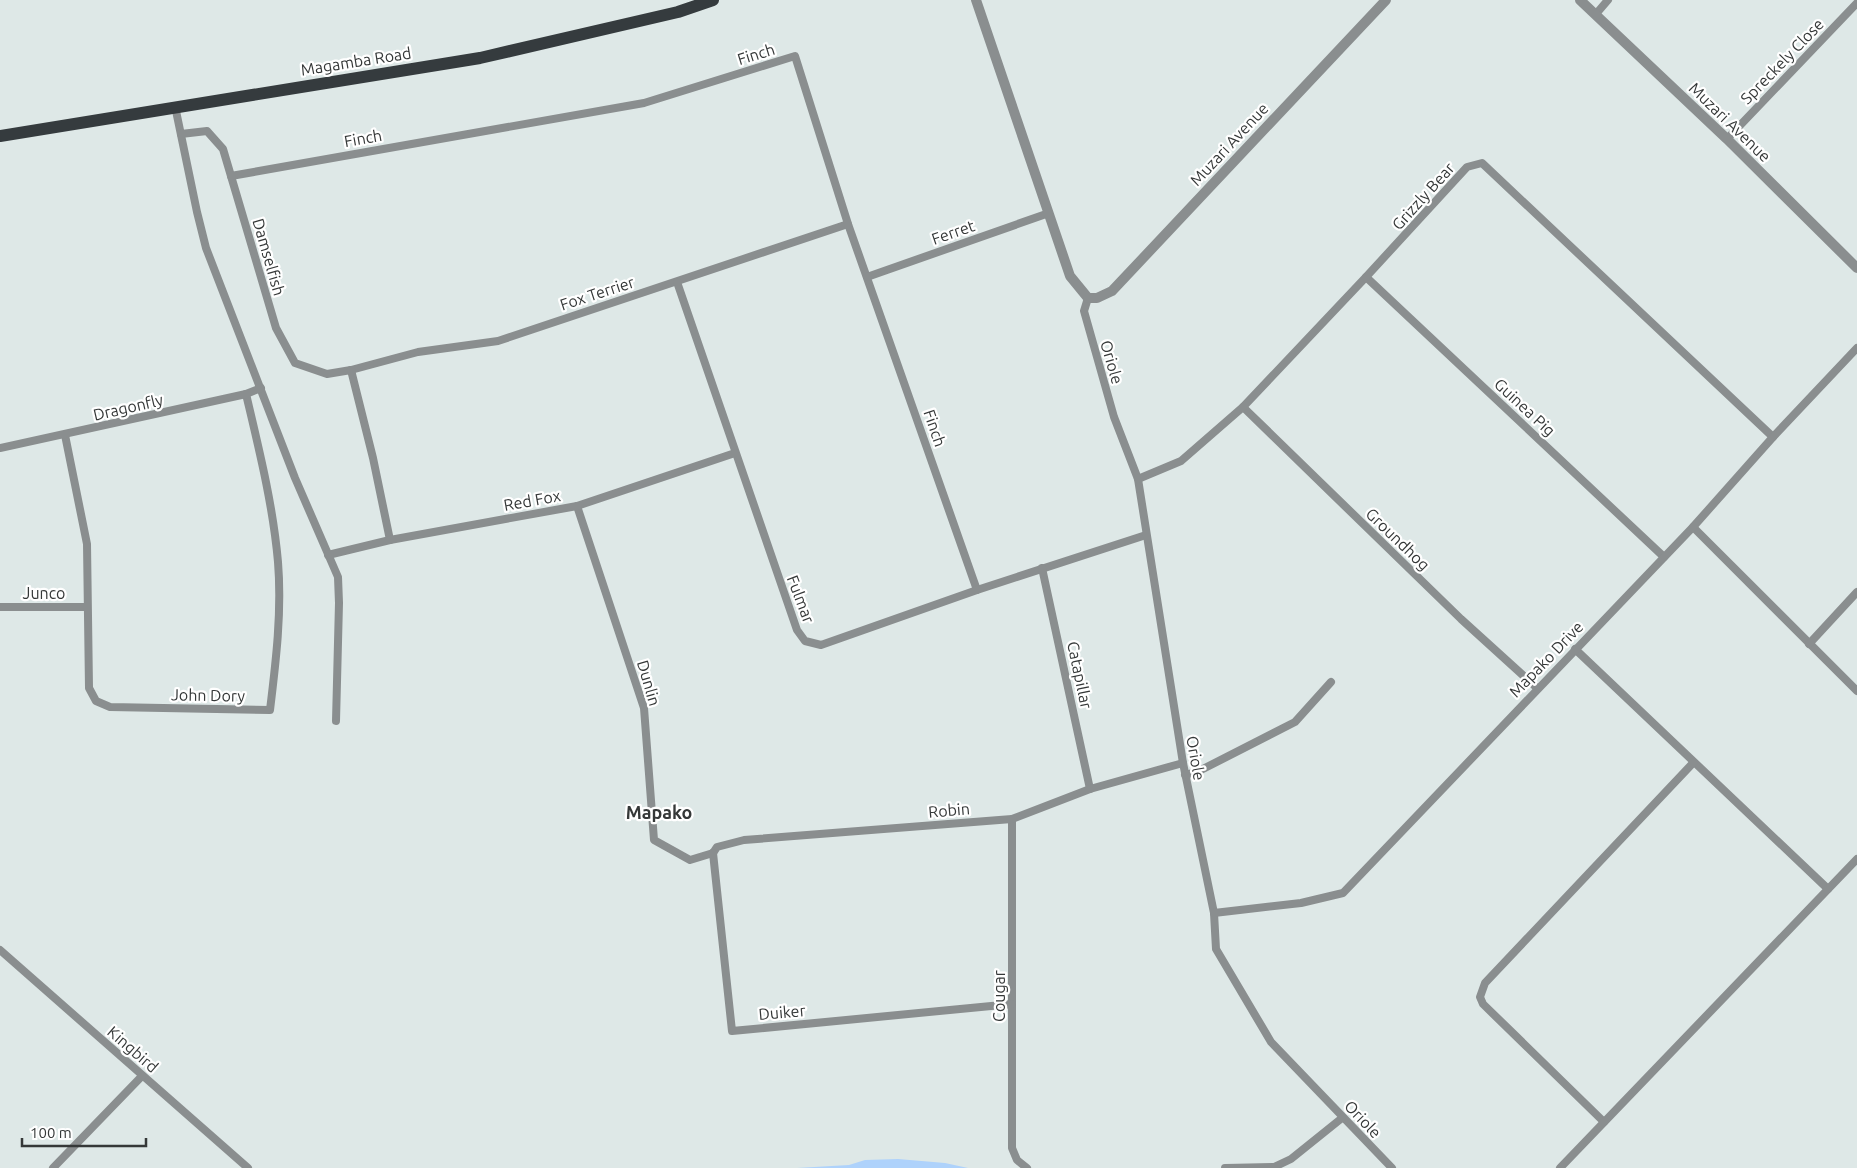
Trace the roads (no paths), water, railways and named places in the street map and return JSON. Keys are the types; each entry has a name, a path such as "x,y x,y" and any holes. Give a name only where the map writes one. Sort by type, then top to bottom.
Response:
{"highway":[{"name":"Magamba Road","path":"0,136 175,106 480,58 678,12 713,0"}],"street":[{"path":"976,0 1070,276 1088,298"},
{"name":"Muzari Avenue","path":"1088,298 1097,298 1112,290 1386,0"},
{"name":"Muzari Avenue","path":"1580,0 1727,139 1857,268"},
{"path":"1596,14 1608,0"},
{"name":"Spreckely Close","path":"1727,139 1857,3"},
{"name":"Finch","path":"231,176 301,162 644,104 796,56 848,224 977,590"},
{"path":"175,106 206,248 295,478 338,577 336,721"},
{"name":"Damselfish","path":"181,134 207,131 223,149 276,328 295,363 327,374 350,370"},
{"name":"Grizzly Bear","path":"1138,479 1181,460 1243,407 1468,167 1482,163 1773,437"},
{"name":"Ferret","path":"867,277 1049,213"},
{"name":"Fox Terrier","path":"350,370 418,352 498,341 848,224"},
{"name":"Guinea Pig","path":"1366,277 1664,557"},
{"name":"Fulmar","path":"677,282 797,630 805,641 821,645 977,590 1146,535"},
{"name":"Oriole","path":"1088,298 1084,311 1114,417 1138,479 1183,764 1214,913 1216,949 1271,1042 1392,1168"},
{"name":"Mapako Drive","path":"1214,913 1301,903 1343,893 1693,527 1773,437 1857,348"},
{"path":"350,370 373,458 390,540"},
{"name":"Dragonfly","path":"0,448 246,394 261,388"},
{"name":"John Dory","path":"65,435 87,544 89,688 96,701 110,707 270,710 279,641 278,562 266,483 246,394"},
{"name":"Groundhog","path":"1243,407 1461,619 1538,688"},
{"name":"Red Fox","path":"328,555 390,540 577,506 736,453"},
{"name":"Dunlin","path":"577,506 644,708 654,840 690,860 713,853"},
{"path":"1693,527 1857,691"},
{"name":"Catapillar","path":"1042,568 1090,789"},
{"path":"1809,644 1857,592"},
{"name":"Junco","path":"0,607 87,607"},
{"path":"1575,649 1828,889"},
{"path":"1185,774 1199,771 1295,722 1331,682"},
{"path":"1604,1122 1483,1004 1480,997 1486,983 1693,763"},
{"name":"Robin","path":"713,853 717,847 744,840 1012,819 1090,789 1183,764"},
{"name":"Cougar","path":"1012,819 1012,1148 1017,1160 1027,1168"},
{"name":"Duiker","path":"713,853 732,1031 1012,1004"},
{"path":"1560,1168 1857,859"},
{"name":"Kingbird","path":"0,950 248,1168"},
{"path":"54,1168 142,1076"},
{"path":"1224,1168 1274,1167 1291,1159 1342,1118"}],"water":[{"path":"898,1159 945,1163 968,1168 797,1168 849,1165 865,1160"}],"district":[{"name":"Mapako","path":"659,812"}]}
